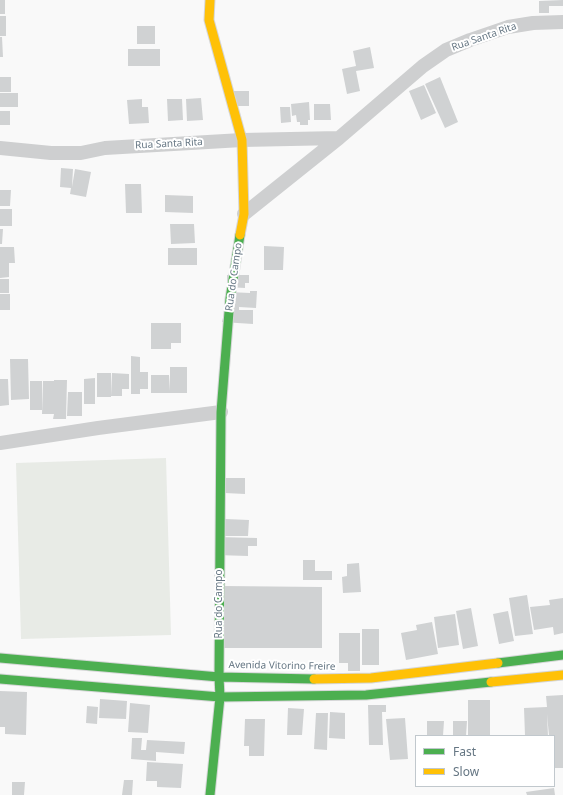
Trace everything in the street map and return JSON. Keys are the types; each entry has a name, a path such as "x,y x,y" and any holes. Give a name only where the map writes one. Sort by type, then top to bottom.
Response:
{"street":[{"name":"Rua do Campo","path":"210,0 209,20 242,140 244,214 230,299 221,412 220,697 210,795"},
{"name":"Rua Santa Rita","path":"244,214 339,138 423,66 446,50 508,27 533,23 563,22"},
{"name":"Rua Santa Rita","path":"0,148 51,153 80,153 105,148 242,140 339,138"},
{"path":"0,443 98,428 221,412"},
{"name":"Avenida Vitorino Freire","path":"0,658 219,677 299,679 371,678 563,655"},
{"path":"474,666 478,684"},
{"path":"0,679 220,697 366,695 563,675"}],"shaded area":[{"path":"166,458 171,635 21,639 16,463"}],"building":[{"path":"0,0 5,0 5,14 0,14"},
{"path":"563,0 563,6 549,6 549,13 539,13 539,1"},
{"path":"0,16 6,16 6,36 0,36"},
{"path":"137,26 155,26 155,44 137,44"},
{"path":"0,37 2,37 3,57 0,57"},
{"path":"370,47 374,68 356,71 360,91 347,94 342,69 356,66 353,51"},
{"path":"128,49 160,49 160,66 128,66"},
{"path":"0,77 11,77 11,92 0,92"},
{"path":"440,77 458,122 445,128 425,84"},
{"path":"424,85 436,113 421,120 409,91"},
{"path":"229,91 249,91 249,106 229,106"},
{"path":"0,93 18,93 18,107 0,107"},
{"path":"201,98 203,120 187,121 186,99"},
{"path":"142,99 142,107 148,107 149,123 129,124 127,100"},
{"path":"167,99 182,99 183,120 168,121"},
{"path":"309,102 310,120 308,120 308,125 300,125 300,122 297,122 296,115 292,116 291,104"},
{"path":"314,104 330,104 331,120 314,120"},
{"path":"280,107 290,107 291,122 281,123"},
{"path":"0,111 10,111 10,125 0,125"},
{"path":"61,168 73,169 72,187 75,169 91,172 86,197 70,194 71,188 60,187"},
{"path":"125,184 141,184 142,213 126,213"},
{"path":"0,190 11,190 10,206 0,206"},
{"path":"165,195 193,196 193,213 165,212"},
{"path":"0,209 12,209 12,226 0,226"},
{"path":"170,224 194,224 195,243 171,244"},
{"path":"0,229 3,229 2,244 0,244"},
{"path":"264,246 284,247 283,270 264,270"},
{"path":"0,247 14,247 15,263 9,263 9,277 0,278"},
{"path":"168,248 197,248 197,265 168,265"},
{"path":"227,275 249,275 249,283 245,283 245,288 227,287"},
{"path":"0,279 9,279 9,293 0,293"},
{"path":"250,291 257,291 256,308 239,307 239,310 253,310 253,324 222,322 229,292 250,293"},
{"path":"0,294 10,294 10,310 0,310"},
{"path":"151,323 181,323 181,343 171,343 171,349 151,349"},
{"path":"131,356 140,357 140,372 148,372 148,389 140,389 140,394 131,394"},
{"path":"10,359 28,359 29,399 11,400"},
{"path":"170,367 187,367 187,393 151,393 151,375 169,375 170,391"},
{"path":"97,373 111,373 111,397 97,397"},
{"path":"112,373 129,374 129,389 122,389 122,396 111,396"},
{"path":"95,378 95,404 84,404 84,379"},
{"path":"0,379 8,379 9,405 0,406"},
{"path":"67,380 66,419 53,419 54,414 42,414 43,381"},
{"path":"30,381 42,381 42,410 30,410"},
{"path":"68,392 82,392 82,416 67,416"},
{"path":"225,478 245,478 245,494 225,493"},
{"path":"225,519 249,520 248,536 224,536"},
{"path":"217,537 257,538 257,546 248,546 248,556 216,555"},
{"path":"303,560 315,560 315,571 332,571 332,580 303,580"},
{"path":"359,563 361,592 343,593 342,577 347,576 347,564"},
{"path":"224,586 322,587 322,648 224,648"},
{"path":"527,595 533,634 515,636 509,598"},
{"path":"563,598 563,633 554,635 553,627 534,630 530,607 550,605 549,600"},
{"path":"471,608 478,646 463,649 456,611"},
{"path":"508,611 514,641 499,644 493,614"},
{"path":"455,614 459,645 438,648 434,617"},
{"path":"432,622 438,654 406,660 401,633 417,630 416,625"},
{"path":"362,629 379,629 379,665 362,665"},
{"path":"339,633 360,633 360,671 348,671 348,663 339,663"},
{"path":"0,691 27,692 26,735 5,734 5,727 0,727"},
{"path":"563,695 563,768 555,768 555,735 549,735 547,714 548,735 525,735 524,708 547,707 546,696"},
{"path":"100,699 127,701 126,719 99,718"},
{"path":"468,700 490,700 490,735 468,735"},
{"path":"130,703 150,705 148,733 128,732"},
{"path":"368,705 386,705 386,712 382,712 383,745 369,745"},
{"path":"87,706 98,707 97,724 86,723"},
{"path":"288,708 304,709 302,735 287,735"},
{"path":"330,712 345,713 345,739 329,738"},
{"path":"316,713 328,713 327,750 314,749"},
{"path":"405,718 408,759 390,760 386,719"},
{"path":"245,719 265,719 264,756 249,756 249,746 244,746"},
{"path":"427,721 444,721 443,735 427,735"},
{"path":"453,721 467,721 466,735 453,735"},
{"path":"132,738 142,738 141,750 146,750 147,740 185,742 184,754 156,752 156,761 131,759"},
{"path":"147,762 183,764 181,788 157,787 157,781 146,781"},
{"path":"124,780 133,780 132,795 122,795"},
{"path":"12,782 25,782 24,795 12,795"},
{"path":"554,788 555,795 527,795 526,792"}],"traffic: fast":[{"path":"210,795 220,697 221,412 230,299 240,235"},
{"path":"498,663 563,655"},
{"path":"0,658 219,677 314,679"},
{"path":"0,679 220,697 366,695 491,682"}],"traffic: slow":[{"path":"210,0 209,20 242,140 244,214 240,235"},
{"path":"314,679 371,678 498,663"},
{"path":"491,682 563,675"}]}
